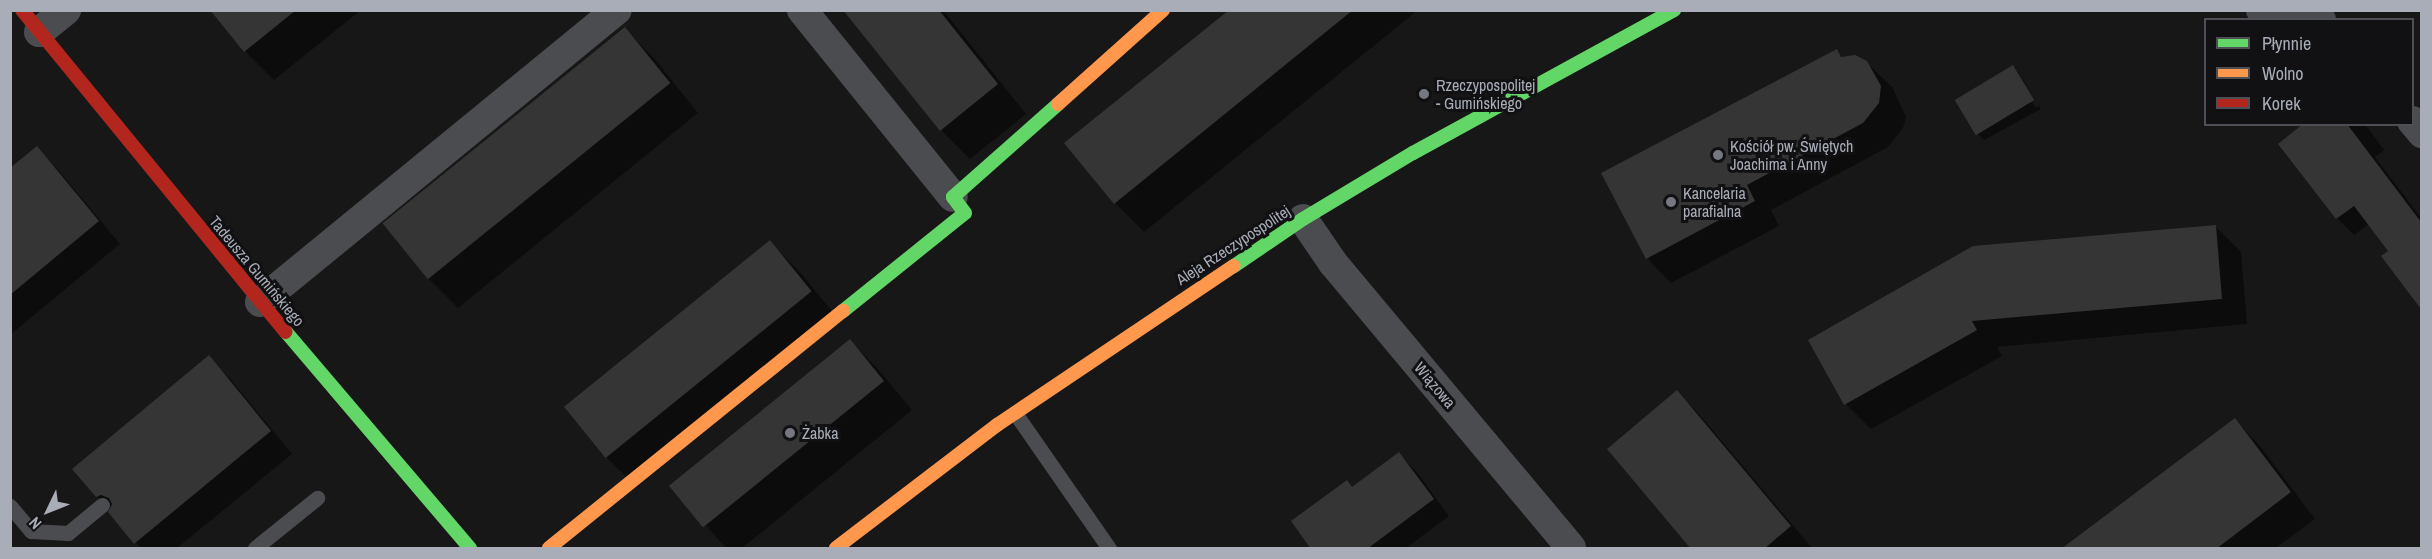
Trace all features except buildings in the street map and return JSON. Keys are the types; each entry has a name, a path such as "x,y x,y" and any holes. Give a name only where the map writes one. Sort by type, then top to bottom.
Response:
{"street":[{"path":"31,21 66,10"},
{"path":"260,302 617,10"},
{"path":"549,549 965,213 802,10"},
{"path":"953,197 1163,10"},
{"name":"Aleja Rzeczypospolitej","path":"836,549 1015,413 1303,219 1413,153 1674,10"},
{"path":"2261,10 2309,18"},
{"name":"Tadeusza Gumińskiego","path":"31,21 260,302 389,450 470,549"},
{"name":"Wiązowa","path":"1303,219 1333,263 1571,549"}],"lane":[{"path":"1015,413 1109,549"},
{"path":"255,549 317,498"},
{"path":"10,506 31,531 68,533 102,505"}],"traffic: fast":[{"path":"1234,266 1303,219 1413,153 1674,10"},
{"path":"843,311 965,213 953,197 1058,104"},
{"path":"286,332 470,548"}],"traffic: slow":[{"path":"1058,104 1163,10"},
{"path":"836,548 997,425 1234,266"},
{"path":"549,548 843,311"}],"traffic: jam":[{"path":"22,10 286,332"}],"place":[{"name":"Rzeczypospolitej - Gumińskiego","path":"1424,94"},
{"name":"Kościół pw. Świętych Joachima i Anny","path":"1718,155"},
{"name":"Kancelaria parafialna","path":"1671,202"},
{"name":"Żabka","path":"790,433"}]}
